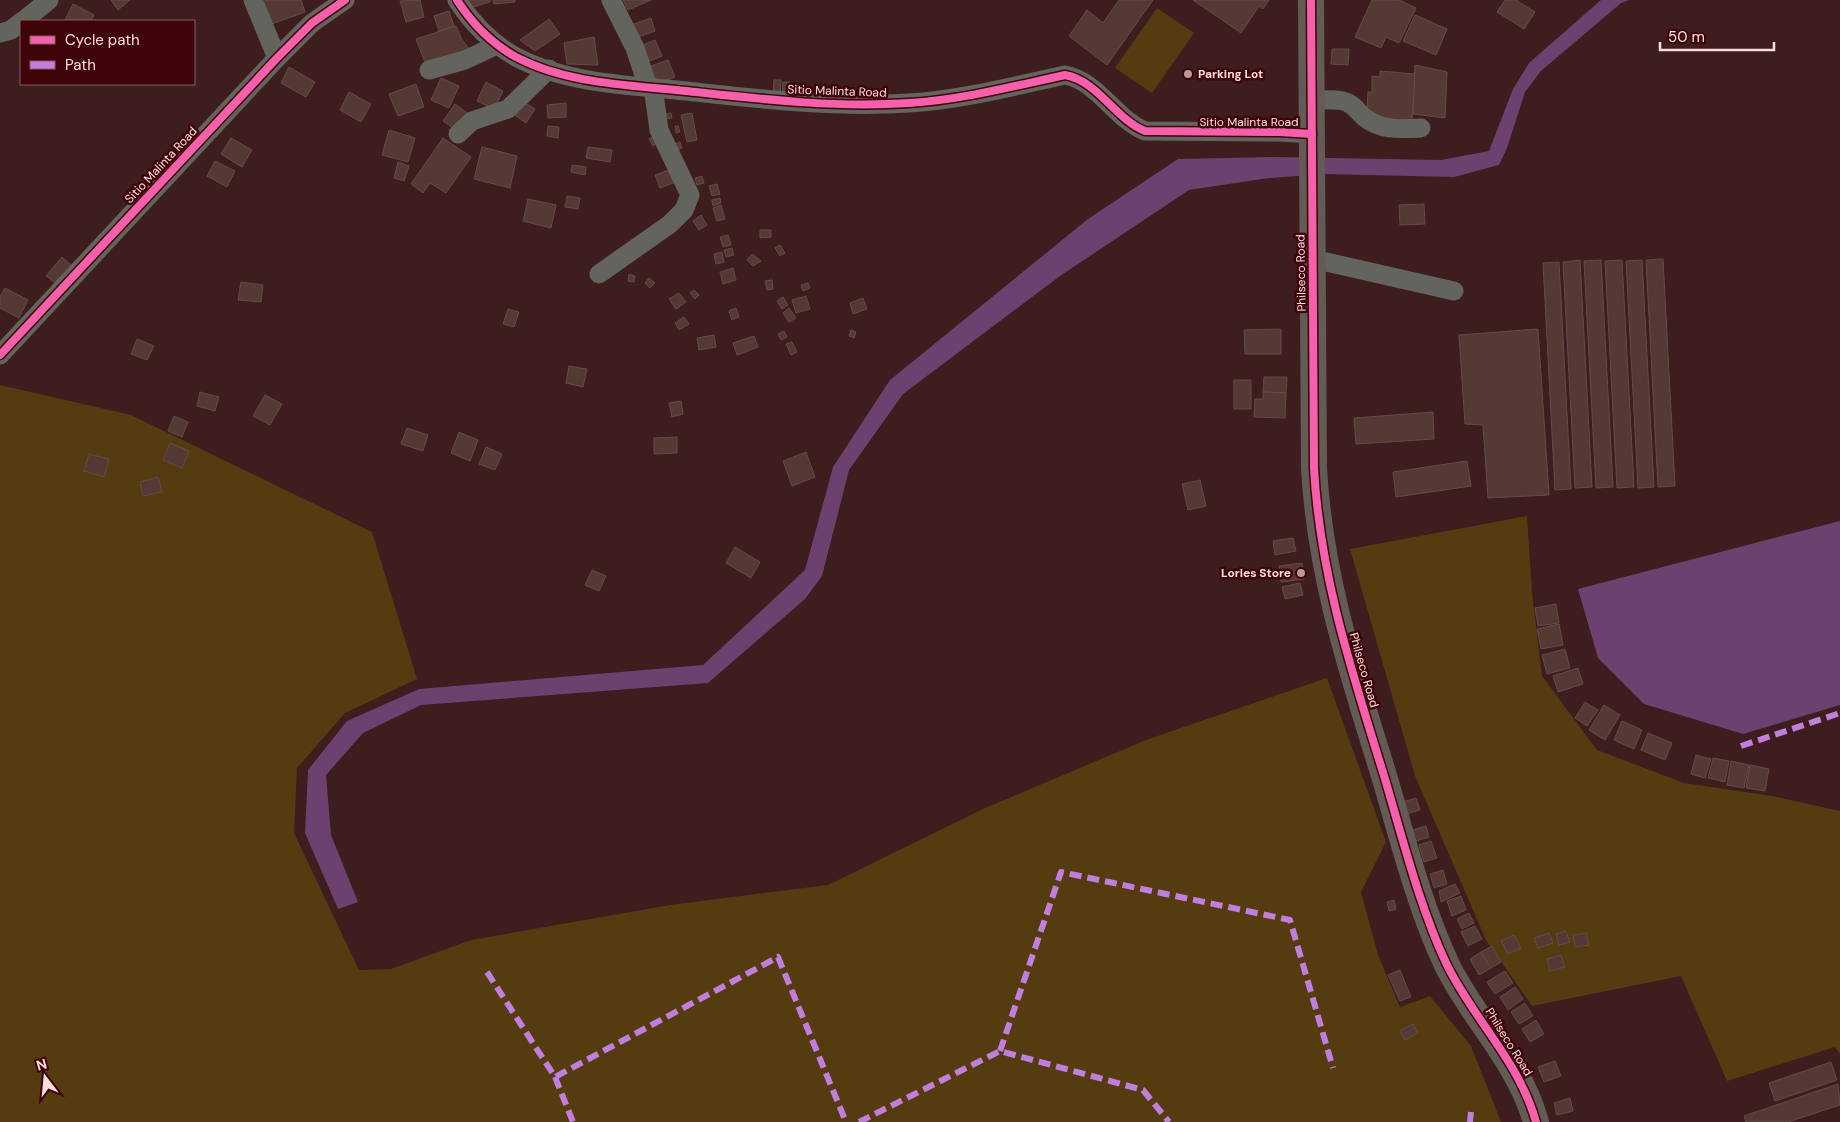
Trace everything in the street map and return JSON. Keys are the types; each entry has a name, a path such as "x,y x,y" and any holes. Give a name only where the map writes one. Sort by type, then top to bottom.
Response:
{"street":[{"path":"24,20 49,0"},
{"path":"252,0 277,58"},
{"name":"Sitio Malinta Road","path":"0,355 277,58 312,23 346,0"},
{"name":"Sitio Malinta Road","path":"458,0 476,26 497,45 518,58 583,79 772,100 853,105 891,104 990,91 1065,76 1079,78 1132,126 1145,131 1312,138"},
{"path":"599,274 670,224 688,204 690,195 659,130 651,87 635,48 611,0"},
{"name":"Philseco Road","path":"1311,0 1316,504 1326,572 1337,619 1405,848 1434,934 1456,980 1518,1075 1536,1122"},
{"path":"0,33 11,30 20,23"},
{"path":"429,70 465,60 497,45"},
{"path":"458,134 472,121 508,109 549,69"},
{"path":"1312,100 1344,101 1354,106 1364,117 1376,125 1389,128 1421,128"},
{"path":"1313,259 1454,291"}],"shaded area":[{"path":"1601,0 1630,0 1621,3 1541,71 1525,92 1507,148 1499,165 1454,177 1324,174 1269,178 1189,190 1060,276 903,394 849,470 822,576 805,599 708,683 421,705 363,733 326,775 331,835 358,902 338,909 305,833 308,770 347,721 419,689 703,665 805,570 833,467 890,380 1088,219 1178,159 1276,157 1441,160 1489,151 1513,89 1529,63"},
{"path":"1157,8 1194,33 1152,93 1115,68"},
{"path":"0,385 131,415 372,532 417,679 345,713 297,768 294,833 359,970 391,969 471,940 670,905 828,885 983,809 1146,740 1327,678 1386,842 1361,892 1378,955 1400,1007 1430,996 1471,1046 1501,1122 0,1122"},
{"path":"1527,516 1532,593 1542,676 1597,750 1684,783 1772,796 1840,811 1840,1054 1835,1047 1727,1081 1681,976 1532,1006 1486,940 1415,776 1350,549"},
{"path":"1840,521 1840,705 1743,734 1644,704 1598,658 1578,589"}],"building":[{"path":"111,0 130,0 118,10"},
{"path":"268,0 301,0 305,12 269,25 261,2"},
{"path":"420,0 424,17 406,22 400,1"},
{"path":"468,0 490,0 490,2 470,8"},
{"path":"493,0 515,0 515,2 494,4"},
{"path":"623,0 651,0 628,10"},
{"path":"1119,0 1153,0 1107,65 1069,36 1087,10 1103,23"},
{"path":"1193,0 1269,0 1263,9 1259,6 1241,33"},
{"path":"1372,0 1399,0 1416,8 1399,43 1386,37 1381,48 1355,37"},
{"path":"1505,0 1516,0 1535,12 1524,29 1497,12"},
{"path":"73,4 94,15 92,20 65,20"},
{"path":"449,11 454,26 439,31 434,16"},
{"path":"1415,15 1447,29 1436,55 1403,41"},
{"path":"651,18 655,31 633,39 628,26"},
{"path":"549,19 560,34 535,51 520,40"},
{"path":"456,26 462,40 474,55 426,65 416,39"},
{"path":"594,37 598,65 567,64 564,43"},
{"path":"655,40 662,56 645,63 638,47"},
{"path":"1332,49 1349,49 1348,65 1331,64"},
{"path":"668,60 675,77 654,85 648,67"},
{"path":"1415,65 1447,72 1445,118 1413,114"},
{"path":"289,67 315,82 306,97 281,83"},
{"path":"1380,71 1415,74 1412,120 1374,121 1370,117 1370,107 1367,107 1368,92 1372,92 1372,76 1380,77"},
{"path":"441,78 459,86 449,108 431,100"},
{"path":"774,80 781,80 780,96 773,96"},
{"path":"486,82 503,91 494,109 477,101"},
{"path":"783,82 790,82 790,96 782,95"},
{"path":"416,84 424,107 398,116 389,94"},
{"path":"349,92 371,104 361,122 340,110"},
{"path":"522,101 535,109 526,123 513,114"},
{"path":"566,103 566,117 548,118 547,105"},
{"path":"455,104 470,115 457,131 443,121"},
{"path":"671,113 672,118 664,119 664,114"},
{"path":"692,113 697,140 687,142 681,115"},
{"path":"548,126 559,127 558,138 547,136"},
{"path":"675,126 678,126 680,132 676,133"},
{"path":"389,130 415,138 408,162 382,155"},
{"path":"654,136 658,143 653,146 649,139"},
{"path":"231,138 252,150 242,167 221,154"},
{"path":"443,138 471,157 446,193 430,183 423,193 411,184"},
{"path":"680,142 682,148 674,151 671,146"},
{"path":"482,147 517,156 510,188 474,179"},
{"path":"588,147 612,150 610,162 586,158"},
{"path":"215,161 235,171 227,187 207,176"},
{"path":"398,162 409,166 404,181 394,178"},
{"path":"572,165 586,167 585,175 571,172"},
{"path":"671,169 676,182 660,188 655,175"},
{"path":"702,176 704,183 697,185 695,178"},
{"path":"717,184 720,194 712,196 709,186"},
{"path":"567,196 580,198 578,209 565,207"},
{"path":"720,198 721,203 713,206 712,200"},
{"path":"528,199 556,205 551,228 523,221"},
{"path":"1424,204 1425,224 1400,225 1399,205"},
{"path":"721,205 725,219 717,221 713,208"},
{"path":"701,215 707,225 699,230 693,221"},
{"path":"760,230 771,230 771,237 760,238"},
{"path":"728,235 731,245 723,247 720,237"},
{"path":"780,245 785,253 780,256 775,248"},
{"path":"732,248 734,255 726,257 724,250"},
{"path":"722,252 724,262 716,264 714,254"},
{"path":"752,254 761,261 753,266 747,260"},
{"path":"62,257 73,267 58,285 46,276"},
{"path":"1663,259 1675,486 1658,487 1646,260"},
{"path":"1580,260 1592,487 1575,488 1563,262"},
{"path":"1601,260 1613,487 1596,488 1584,261"},
{"path":"1622,260 1634,487 1617,488 1605,261"},
{"path":"1642,260 1654,487 1638,488 1626,261"},
{"path":"1559,262 1571,489 1555,490 1543,263"},
{"path":"733,268 736,280 723,284 720,272"},
{"path":"629,274 635,276 634,282 628,281"},
{"path":"649,278 655,283 650,288 645,283"},
{"path":"772,280 773,289 767,290 765,281"},
{"path":"241,282 263,285 261,302 238,300"},
{"path":"808,283 810,288 803,291 801,285"},
{"path":"5,288 28,300 19,318 0,308 0,297"},
{"path":"694,290 699,295 695,299 690,293"},
{"path":"679,293 686,302 676,309 669,299"},
{"path":"806,296 810,309 796,313 792,300"},
{"path":"783,297 788,305 782,309 777,301"},
{"path":"863,298 867,309 853,314 850,303"},
{"path":"736,308 739,317 732,320 729,311"},
{"path":"789,308 796,318 789,322 783,313"},
{"path":"508,309 519,312 514,327 503,324"},
{"path":"684,317 689,324 679,330 675,323"},
{"path":"1281,329 1281,354 1245,354 1244,330"},
{"path":"1538,329 1549,495 1488,498 1483,425 1465,424 1459,335"},
{"path":"851,330 856,332 854,338 849,336"},
{"path":"784,331 787,337 781,340 778,334"},
{"path":"714,335 716,347 699,350 697,338"},
{"path":"754,336 758,347 737,355 733,343"},
{"path":"137,339 154,346 147,360 131,354"},
{"path":"792,342 797,352 791,355 786,344"},
{"path":"569,366 587,369 583,387 566,383"},
{"path":"1264,377 1287,377 1286,393 1263,392"},
{"path":"1234,380 1251,380 1251,409 1234,409"},
{"path":"200,392 219,397 215,411 197,406"},
{"path":"1263,392 1286,393 1285,418 1254,417 1255,399 1263,399"},
{"path":"265,395 282,404 270,425 253,416"},
{"path":"681,401 683,414 672,417 669,403"},
{"path":"1433,412 1434,439 1356,444 1354,418"},
{"path":"174,416 188,422 182,437 168,431"},
{"path":"407,428 428,435 423,451 401,444"},
{"path":"459,432 478,440 470,461 451,453"},
{"path":"677,437 677,453 654,454 654,438"},
{"path":"170,443 189,451 182,468 163,460"},
{"path":"486,447 502,454 495,470 479,464"},
{"path":"806,452 815,477 792,486 783,461"},
{"path":"89,454 109,459 104,477 84,471"},
{"path":"1467,461 1471,486 1396,497 1393,472"},
{"path":"158,477 162,492 143,496 140,482"},
{"path":"1200,480 1206,506 1188,510 1182,484"},
{"path":"1293,538 1296,551 1275,555 1273,541"},
{"path":"735,547 760,562 751,578 726,563"},
{"path":"1302,563 1304,579 1281,582 1279,566"},
{"path":"592,570 606,576 599,591 585,585"},
{"path":"1300,583 1303,595 1285,599 1282,587"},
{"path":"1556,604 1559,623 1538,626 1535,608"},
{"path":"1559,624 1563,645 1541,649 1537,629"},
{"path":"1565,649 1570,668 1547,674 1542,655"},
{"path":"1578,668 1583,684 1558,692 1553,676"},
{"path":"1585,702 1598,710 1587,726 1575,718"},
{"path":"1604,705 1620,715 1605,740 1589,730"},
{"path":"1622,721 1642,730 1634,749 1614,740"},
{"path":"1648,733 1672,743 1665,760 1641,750"},
{"path":"1696,755 1711,759 1705,778 1691,774"},
{"path":"1713,758 1729,761 1725,782 1708,778"},
{"path":"1731,761 1749,765 1744,788 1727,785"},
{"path":"1750,765 1769,769 1765,791 1746,788"},
{"path":"1416,798 1420,810 1407,814 1403,802"},
{"path":"1426,826 1429,837 1416,841 1412,830"},
{"path":"1431,841 1437,858 1424,862 1419,845"},
{"path":"1443,870 1447,884 1434,888 1430,874"},
{"path":"1455,884 1460,893 1441,902 1439,891"},
{"path":"1461,896 1466,910 1452,916 1447,901"},
{"path":"1394,900 1396,909 1389,911 1387,902"},
{"path":"1469,913 1474,923 1462,929 1457,919"},
{"path":"1475,926 1482,939 1468,946 1461,932"},
{"path":"1566,931 1570,942 1559,945 1556,934"},
{"path":"1549,933 1553,943 1538,948 1534,938"},
{"path":"1586,933 1589,945 1575,947 1573,935"},
{"path":"1514,935 1521,948 1508,954 1501,941"},
{"path":"1492,946 1501,962 1491,968 1481,952"},
{"path":"1481,952 1491,968 1479,975 1470,959"},
{"path":"1561,955 1565,967 1550,971 1547,959"},
{"path":"1400,970 1411,997 1400,1001 1388,975"},
{"path":"1505,971 1513,983 1495,994 1487,982"},
{"path":"1515,987 1523,999 1508,1010 1500,997"},
{"path":"1525,1003 1533,1016 1519,1024 1511,1012"},
{"path":"1536,1020 1544,1034 1530,1042 1522,1029"},
{"path":"1413,1024 1418,1033 1405,1040 1400,1031"},
{"path":"1555,1061 1561,1076 1544,1082 1538,1067"},
{"path":"1831,1062 1837,1080 1775,1101 1769,1083"},
{"path":"1838,1084 1840,1105 1788,1122 1746,1122 1744,1116"},
{"path":"1570,1098 1573,1111 1557,1115 1554,1103"}],"marked path":[{"path":"1741,746 1840,713"},
{"path":"1000,1051 1061,872 1290,920 1333,1068"},
{"path":"487,972 555,1077 778,957 846,1122"},
{"path":"859,1122 1000,1051 1143,1090 1169,1122"},
{"path":"555,1077 573,1122"},
{"path":"1470,1122 1471,1112"}],"cycle path":[{"path":"0,355 277,58 312,23 345,0"},
{"path":"457,0 483,33 498,46 516,57 556,73 599,82 797,102 881,104 948,99 1065,75 1087,85 1124,118 1145,131 1312,134"},
{"path":"1311,0 1314,468 1317,509 1323,548 1350,664 1428,920 1447,965 1458,985 1519,1079 1536,1122"}],"place":[{"name":"Parking Lot","path":"1188,74"},
{"name":"Lories Store","path":"1301,573"}]}
